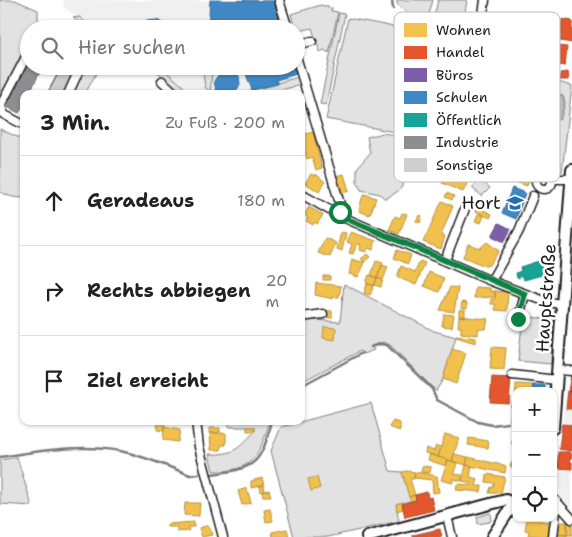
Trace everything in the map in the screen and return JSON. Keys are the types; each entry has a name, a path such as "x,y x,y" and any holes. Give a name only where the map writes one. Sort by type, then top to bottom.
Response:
{"main road":[{"name":"Hauptstraße","path":"557,387 571,175"},
{"path":"367,537 446,513 506,500 512,502"},
{"path":"492,537 512,505"}],"street":[{"path":"279,0 285,20"},
{"path":"305,43 312,41"},
{"path":"20,68 1,105 3,114 20,123"},
{"path":"70,90 78,75"},
{"path":"301,75 323,158 340,204 340,216"},
{"path":"162,81 172,90"},
{"path":"536,182 539,188 549,188 551,182"},
{"path":"305,196 340,216 491,281 547,302 562,304"},
{"name":"Hauptstraße","path":"491,281 519,231 534,196"},
{"path":"445,260 466,206"},
{"path":"518,319 525,294"},
{"path":"305,316 323,314"},
{"path":"512,375 558,375 572,371"},
{"path":"196,425 199,447 223,537"},
{"path":"557,502 571,517"},
{"path":"446,513 452,537"},
{"path":"554,522 554,537"}],"shaded area":[{"path":"0,0 15,0 38,10 38,20 20,20 20,65 0,102"},
{"path":"64,0 276,1 281,20 80,20 63,6"},
{"path":"397,0 433,0 430,12 407,12 397,4"},
{"path":"438,0 467,0 465,12 435,12"},
{"path":"321,5 332,8 331,11 338,12 329,53 324,50 320,52 312,28 305,30 305,20 293,20 291,14"},
{"path":"339,13 345,14 326,105 320,104"},
{"path":"80,17 83,20 76,20 73,18"},
{"path":"348,18 394,27 394,132 326,119"},
{"path":"80,75 95,75 87,90 72,90"},
{"path":"161,75 170,75 183,86 184,90 177,90"},
{"path":"163,75 294,75 290,76 293,87 280,90 182,90"},
{"path":"203,75 212,75 210,90 205,87"},
{"path":"298,77 301,85 280,90 253,90"},
{"path":"560,83 572,86 562,172 560,171"},
{"path":"560,95 563,96 565,103 560,120"},
{"path":"0,129 20,138 20,198 12,197 0,192"},
{"path":"383,133 394,135 394,182 404,182 401,188 385,199 380,194 361,190 357,182 357,168 370,153 367,137"},
{"path":"477,182 483,182 490,188 482,196 472,188"},
{"path":"344,284 434,331 456,337 443,379 436,391 390,345 383,342 371,346 374,350 363,354 360,351 305,380 305,319 340,322"},
{"path":"523,316 553,320 551,364 518,361"},
{"path":"566,390 572,391 572,508 560,495 558,465"},
{"path":"371,403 390,471 402,472 411,501 396,504 399,521 328,537 294,537 271,451 281,427 305,425 305,421"},
{"path":"229,425 269,425 258,452 246,465 226,471 213,471 209,454 235,450 255,431 255,427 229,427"},
{"path":"17,457 32,506 0,504 0,460"},
{"path":"490,513 492,517 490,522 478,524 477,517"}],"building: Wohnen":[{"path":"313,132 322,168 316,170 312,157 307,159 305,134"},
{"path":"311,174 315,176 316,174 325,182 319,192 305,183"},
{"path":"344,174 349,191 340,194 335,176"},
{"path":"442,182 468,182 463,192"},
{"path":"516,182 528,182 527,186"},
{"path":"447,193 454,196 452,200 445,197"},
{"path":"365,194 376,198 370,215 359,211"},
{"path":"442,201 453,206 441,235 445,236 441,249 423,242"},
{"path":"473,205 492,214 490,218 471,209"},
{"path":"309,207 323,215 317,224 314,222 313,225 306,221 308,218 305,213"},
{"path":"402,213 407,214 399,234 389,230 395,216 400,218"},
{"path":"478,214 484,216 481,223 475,221"},
{"path":"419,215 422,216 420,223 416,221"},
{"path":"341,232 346,233 342,251 337,249"},
{"path":"351,232 376,241 373,250 368,248 366,252 360,250 361,245 357,244 353,254 349,253 352,244 347,242"},
{"path":"325,238 336,243 330,257 318,253"},
{"path":"487,242 499,251 489,265 485,266 463,257 468,244 480,248"},
{"path":"397,250 411,255 408,264 394,258"},
{"path":"367,254 370,257 364,262 361,259"},
{"path":"352,259 365,263 358,277 349,274"},
{"path":"376,261 383,263 377,278 371,275"},
{"path":"420,261 425,263 416,285 397,277 401,266 415,272"},
{"path":"382,265 388,267 383,280 377,278"},
{"path":"429,272 444,278 439,292 424,286"},
{"path":"369,275 377,278 374,286 366,283"},
{"path":"323,276 330,276 330,280 323,280"},
{"path":"377,278 383,280 381,287 374,285"},
{"path":"316,283 341,286 339,297 333,297 333,299 315,295"},
{"path":"367,284 374,286 370,295 364,293"},
{"path":"450,287 458,288 454,312 440,310"},
{"path":"475,287 490,288 490,291 495,291 495,297 474,298"},
{"path":"495,291 508,292 507,311 495,310 495,304 491,304 491,299 495,299"},
{"path":"462,302 467,303 467,309 461,308"},
{"path":"323,310 332,311 332,318 323,317"},
{"path":"459,310 465,310 465,317 459,316"},
{"path":"444,314 454,315 452,327 442,326"},
{"path":"459,316 488,319 486,329 478,329 478,335 461,333 461,327 458,327"},
{"path":"324,327 336,328 335,340 323,338"},
{"path":"456,335 476,338 476,343 456,337"},
{"path":"492,347 506,348 504,370 490,369"},
{"path":"452,349 466,353 456,384 443,379"},
{"path":"516,384 533,385 533,387 516,387"},
{"path":"511,404 512,421 510,421"},
{"path":"393,421 400,423 400,431 389,427"},
{"path":"158,425 165,425 164,431 157,430"},
{"path":"164,427 180,430 178,442 163,440"},
{"path":"247,427 255,427 255,431 247,431"},
{"path":"209,428 220,428 220,432 209,433"},
{"path":"210,433 226,433 226,445 221,445 221,450 211,450"},
{"path":"445,434 459,438 452,461 438,457"},
{"path":"469,438 489,441 488,448 468,445"},
{"path":"436,446 441,447 438,457 425,453 426,448 434,451"},
{"path":"430,454 448,460 446,466 428,460"},
{"path":"454,454 468,457 466,465 452,461"},
{"path":"468,457 506,466 505,473 466,465"},
{"path":"448,460 457,463 454,474 462,475 462,481 453,479 453,483 441,480"},
{"path":"466,465 472,466 470,477 478,479 476,486 482,486 481,492 456,490 457,484 471,485 472,483 462,481"},
{"path":"422,466 431,467 430,473 421,472"},
{"path":"402,472 415,472 414,479 410,479 415,495 409,497"},
{"path":"415,472 437,476 439,492 433,493 432,480 414,478"},
{"path":"487,474 505,477 501,493 489,493 491,487 494,487 494,483 486,482"},
{"path":"317,477 320,488 311,491 308,479"},
{"path":"262,478 264,485 251,488 251,481"},
{"path":"264,485 265,491 261,492 260,486"},
{"path":"247,488 251,503 242,505 238,491"},
{"path":"269,490 271,496 263,496 262,492"},
{"path":"415,495 416,500 411,501 409,497"},
{"path":"403,502 403,509 397,511 396,504"},
{"path":"185,503 200,503 199,516 184,515"},
{"path":"270,509 273,521 266,522 264,510"},
{"path":"194,522 194,527 188,527 189,531 177,532 177,527 167,527 167,524"},
{"path":"526,522 550,522 550,537 528,535 529,531 525,530"},
{"path":"557,522 567,522 567,535 557,534"},
{"path":"567,522 572,525 572,535 567,535"},
{"path":"209,525 212,535 202,537 199,528"},
{"path":"287,529 289,537 273,537 272,532"},
{"path":"557,534 567,535 567,537 557,537"}],"building: Handel":[{"path":"562,19 572,21 572,43 560,41"},
{"path":"560,46 567,47 565,66 560,65"},
{"path":"568,72 569,80 560,80 560,73"},
{"path":"572,375 572,392 568,391"},
{"path":"492,377 511,378 509,403 490,402"},
{"path":"568,391 572,392 572,409 566,409"},
{"path":"562,424 572,425 572,451 559,449"},
{"path":"558,452 570,452 572,455 570,462 572,462 572,469 558,468"},
{"path":"427,492 428,498 431,497 434,510 405,517 402,504 416,500 415,495"},
{"path":"440,529 442,537 413,537 413,535"}],"building: Büros":[{"path":"499,223 511,229 504,242 492,236"}],"building: Schulen":[{"path":"210,0 276,1 281,20 209,20"},
{"path":"218,75 238,75 240,85 237,90 216,90 214,81"},
{"path":"246,75 294,75 276,80 278,84 252,90"},
{"path":"512,188 525,193 516,219 502,213"},
{"path":"533,385 545,385 545,387 533,387"}],"building: Öffentlich":[{"path":"545,259 552,265 549,273 524,280 523,276 517,278 516,273 521,271 520,267"}],"building: Industrie":[{"path":"22,75 38,75 31,90 20,90 19,113 5,106"}],"building: Sonstige":[{"path":"57,75 74,75 66,90 49,90"}],"waterway":[{"path":"392,0 393,9"},
{"path":"371,347 380,344 387,345 432,389 437,400 478,422 492,425 508,423"},
{"path":"305,384 362,353"},
{"path":"212,474 238,470 254,462 264,447 271,425"},
{"path":"0,457 60,449 105,449 138,456 190,475 199,474"}],"place":[{"name":"Hort","path":"515,203"}],"route":[{"path":"340,212 340,216 525,294 518,319"}]}
